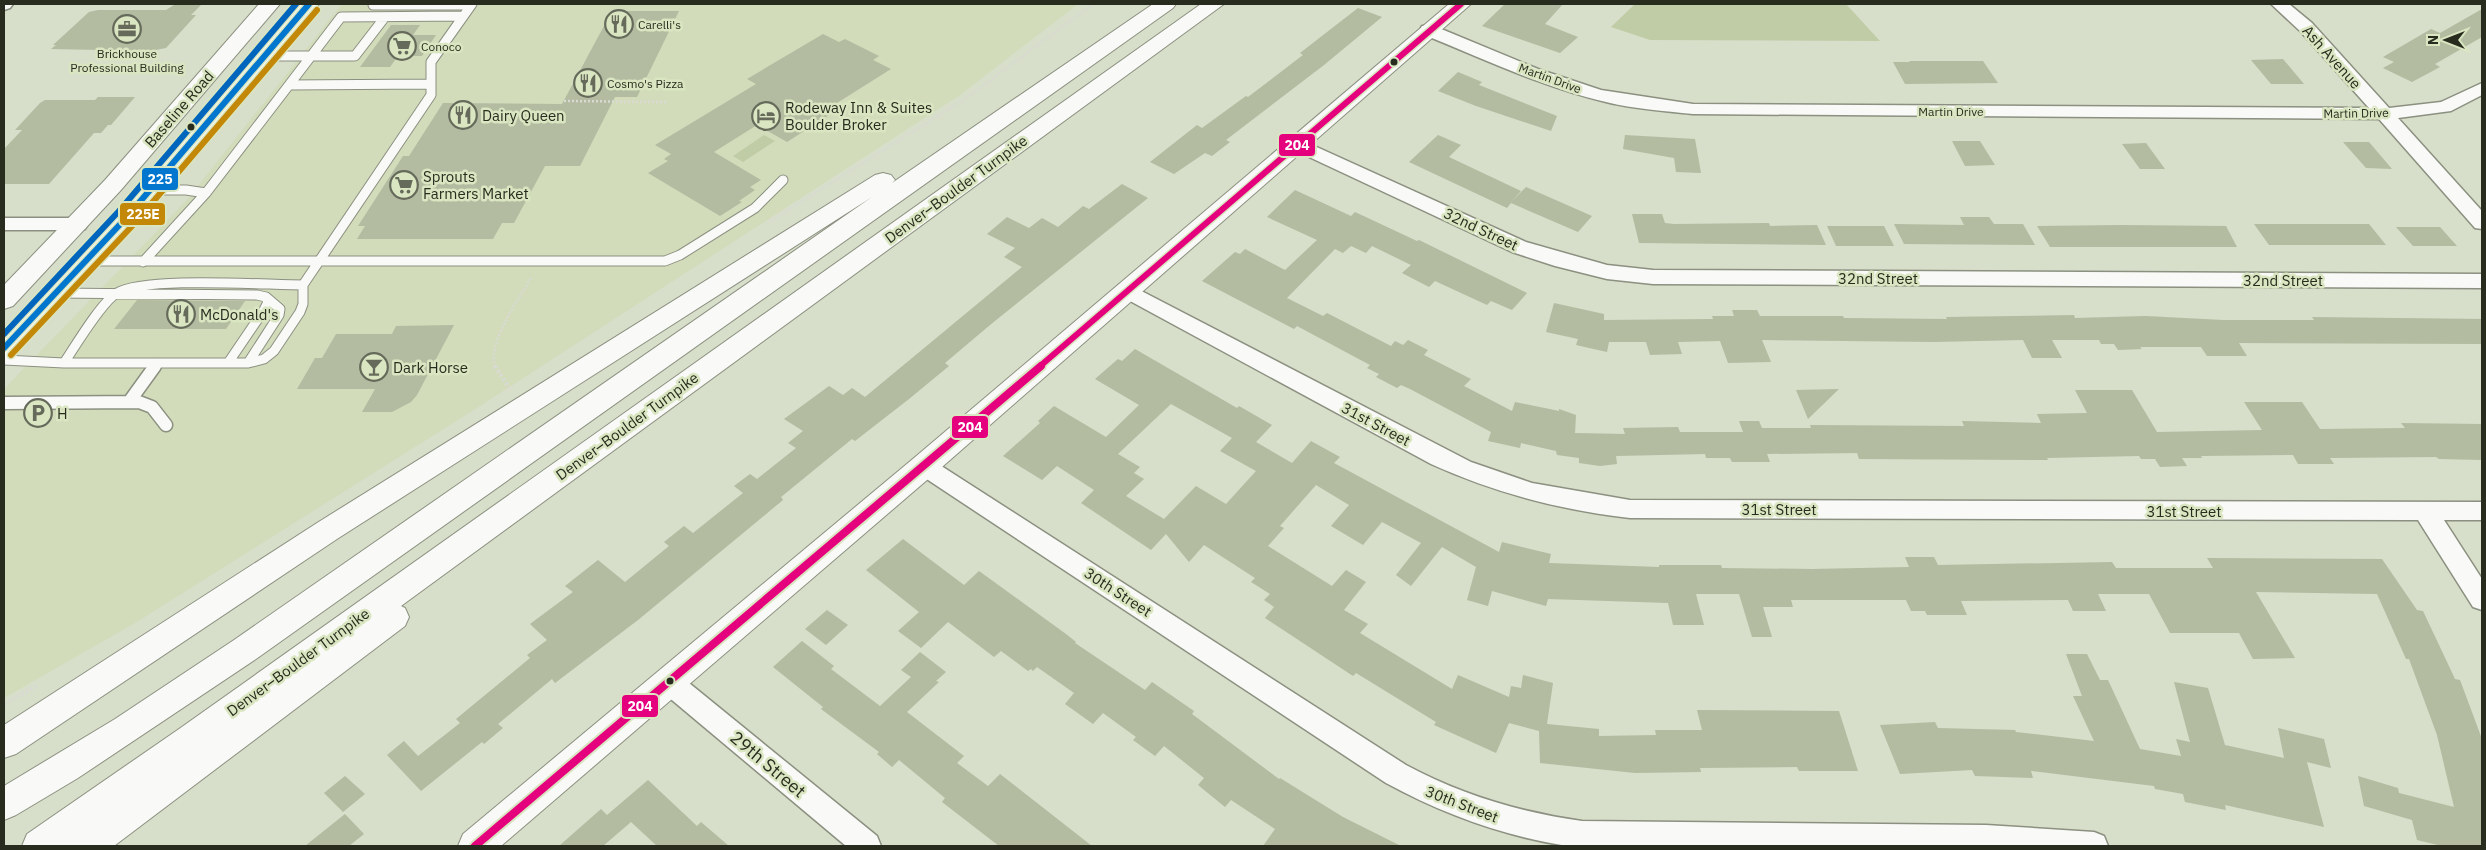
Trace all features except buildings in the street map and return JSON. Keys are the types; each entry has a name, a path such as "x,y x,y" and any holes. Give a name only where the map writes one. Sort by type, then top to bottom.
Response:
{"main road":[{"name":"Baseline Road","path":"4,300 78,224 270,4"},
{"name":"Baseline Road","path":"4,348 151,190 309,4"},
{"path":"4,743 327,531 1161,4"},
{"name":"Denver–Boulder Turnpike","path":"4,804 154,711 306,609 437,514 1166,4"},
{"name":"Denver–Boulder Turnpike","path":"39,846 191,740 1214,4"},
{"path":"475,846 924,466 1126,290 1299,145 1428,30 1461,4"},
{"path":"86,846 399,613 775,320"}],"street":[{"name":"Ash Avenue","path":"2279,4 2306,26 2482,223"},
{"name":"Martin Drive","path":"1428,30 1557,82 1596,94 1637,103 1693,109 2383,114 2445,107 2482,88"},
{"name":"32nd Street","path":"1299,145 1520,247 1562,262 1616,273 1663,277 2482,281"},
{"path":"4,224 78,224"},
{"name":"31st Street","path":"1126,290 1446,462 1519,491 1574,503 1630,509 2482,511"},
{"name":"30th Street","path":"924,466 1388,768 1435,796 1485,815 1538,830 1582,836 1773,842 1986,839 2094,846"},
{"path":"2425,511 2482,600"},
{"name":"29th Street","path":"669,682 867,846"}],"lane":[{"path":"365,16 374,4 472,4"},
{"path":"4,360 64,363 248,363 264,359 274,352 300,312 303,304 303,285 431,96 431,62 472,4"},
{"path":"264,56 355,56 386,16"},
{"path":"143,262 206,194 341,17 463,16"},
{"path":"289,85 430,84"},
{"path":"86,262 656,262 672,259 755,208 783,180"},
{"path":"151,190 186,190 206,194"},
{"path":"64,363 85,330 116,293 145,284 303,285"},
{"path":"56,293 257,295 266,297 280,308 279,315 248,363"},
{"path":"228,363 264,310 268,302 266,297"},
{"path":"129,402 157,363"},
{"path":"4,403 129,402 152,407 166,425"}],"path":[{"path":"564,101 668,102"},
{"path":"513,393 500,376 493,359 497,343 539,262"}],"shaded area":[{"path":"342,4 1078,4 960,95 477,408 135,623 4,698 4,389 186,201"},
{"path":"1635,4 1846,4 1880,41 1650,40 1611,27"},
{"path":"764,135 775,141 743,162 733,156"}],"transit line":[{"path":"4,334 119,211 296,4"},
{"name":"225","path":"4,348 126,218 309,4"},
{"name":"204","path":"475,846 924,466 1461,4"},
{"name":"225E","path":"11,355 134,224 317,10"}],"place":[{"name":"Carelli's","path":"619,24"},
{"name":"Brickhouse Professional Building","path":"127,29"},
{"name":"Conoco","path":"402,46"},
{"name":"Cosmo's Pizza","path":"588,83"},
{"name":"Dairy Queen","path":"463,115"},
{"name":"Rodeway Inn & Suites Boulder Broker","path":"766,116"},
{"name":"Sprouts Farmers Market","path":"404,185"},
{"name":"McDonald's","path":"181,314"},
{"name":"Dark Horse","path":"374,367"},
{"name":"H","path":"38,413"}]}
